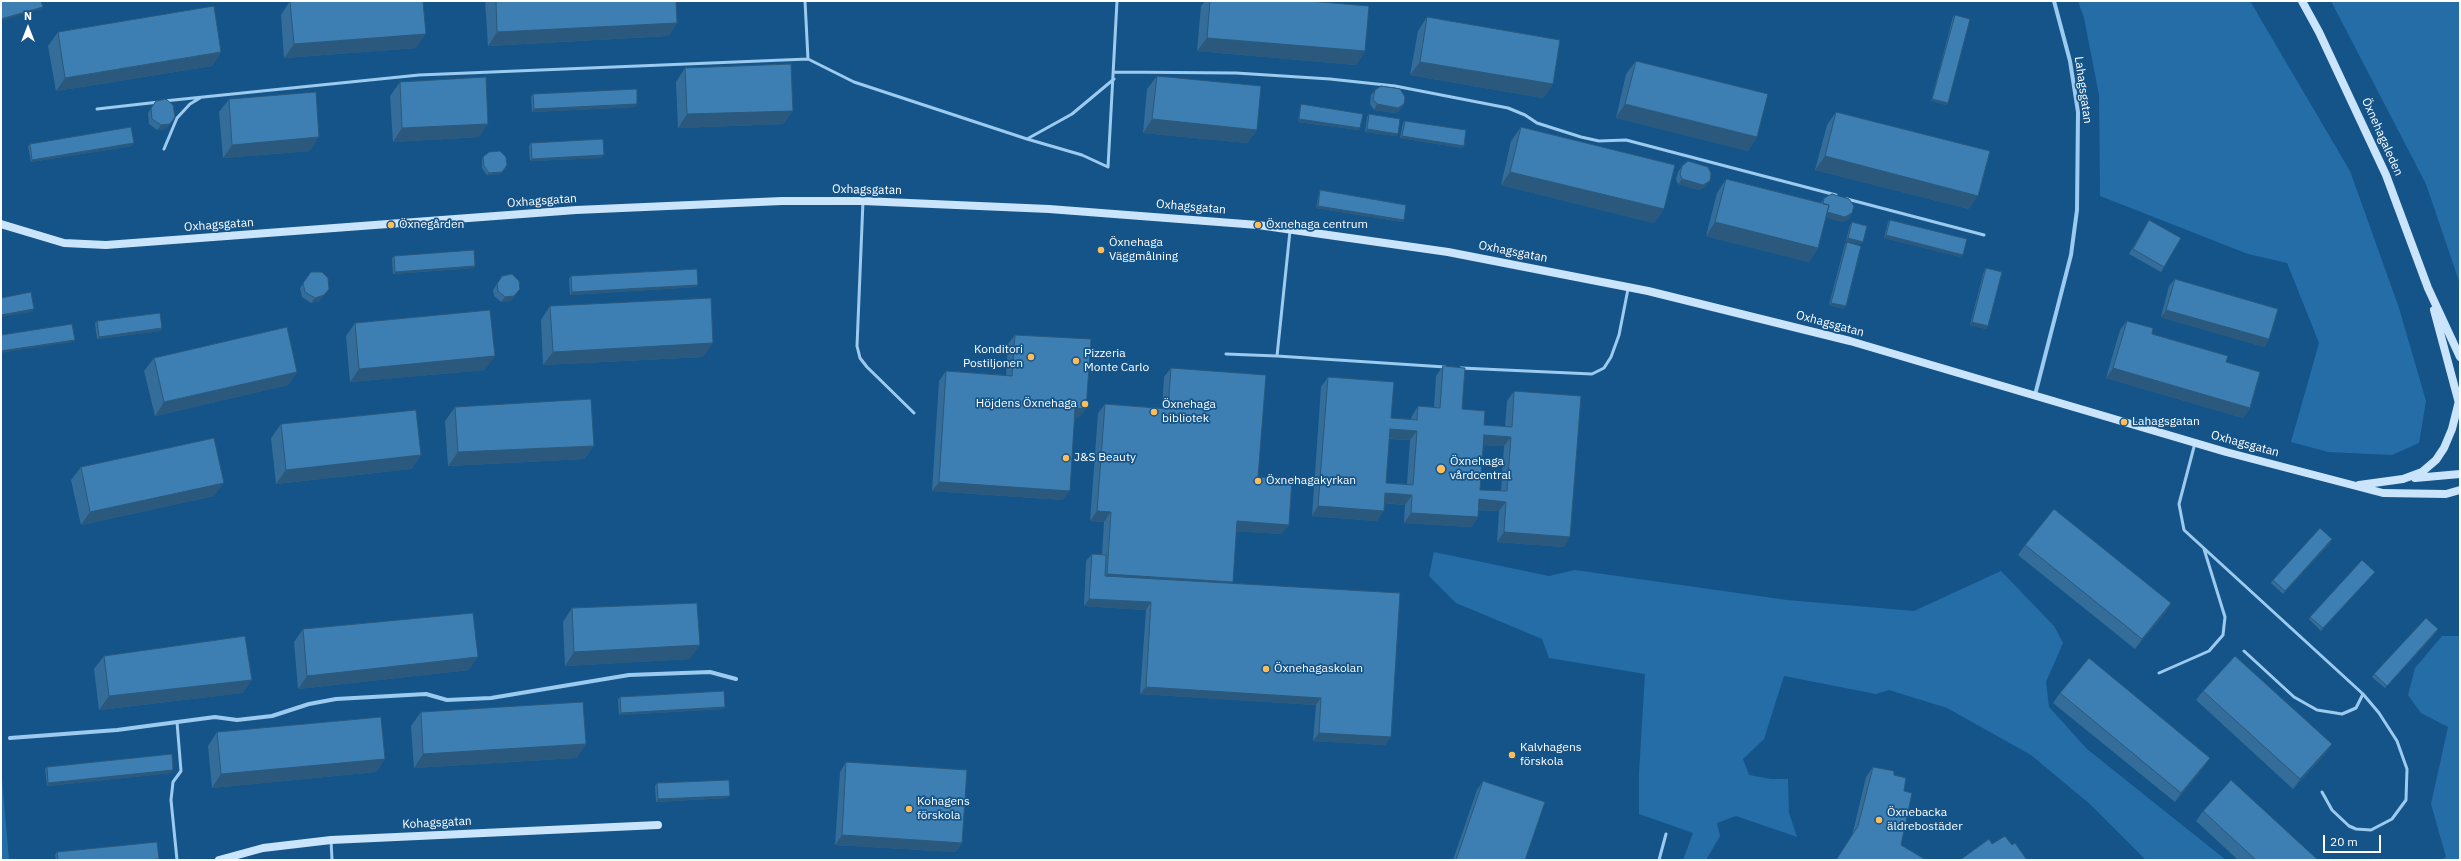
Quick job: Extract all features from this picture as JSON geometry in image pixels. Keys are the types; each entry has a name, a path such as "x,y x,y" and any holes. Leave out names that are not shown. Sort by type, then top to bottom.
{"street":[{"name":"Lahagsgatan","path":"2036,395 2071,255 2077,210 2078,112 2070,61 2054,1"},
{"name":"Öxnehagaleden","path":"2302,1 2326,46 2386,175 2428,288 2460,357"},
{"name":"Oxhagsgatan","path":"1,224 64,244 106,245 576,210 782,201 863,201 1057,210 1290,229 1448,252 1628,287 1850,341 2195,443 2383,493 2415,495 2446,494 2460,490"},
{"name":"Öxnehagaleden","path":"2428,288 2459,404"},
{"name":"Oxhagsgatan","path":"2352,485 2403,479 2422,472 2436,460 2444,448 2452,429 2459,404"},
{"path":"2403,479 2460,474"},
{"path":"10,738 117,730 215,717 238,720 272,716 308,704 336,699 426,694 447,700 491,698 629,675 710,672 736,679"},
{"name":"Kohagsgatan","path":"219,860 263,848 330,840 658,824"}],"lane":[{"path":"805,1 808,59"},
{"path":"97,109 419,75 808,59 854,82 1027,139 1082,155 1108,167 1114,79 1117,1"},
{"path":"1114,72 1236,73 1330,79 1395,86 1508,108 1525,115 1537,123 1581,137 1599,141 1626,140 1984,235"},
{"path":"1027,139 1072,114 1114,79"},
{"path":"164,149 176,118 190,104 202,97"},
{"path":"863,201 857,346 860,358 867,367 914,413"},
{"path":"1277,356 1290,229"},
{"path":"1226,354 1592,374 1604,368 1611,357 1618,335 1628,287"},
{"path":"2195,443 2179,504 2184,530 2363,694 2379,713 2397,741 2407,769 2406,800 2392,819 2371,830 2356,829 2332,810 2322,792"},
{"path":"2159,673 2209,651 2223,635 2225,617 2203,547"},
{"path":"2244,651 2294,697 2317,710 2342,714 2356,708 2363,694"},
{"path":"176,722 181,771 172,782 177,860"},
{"path":"1659,860 1666,834"},
{"path":"330,840 332,860"}],"shaded area":[{"path":"2078,1 2250,1 2350,171 2399,308 2426,401 2419,443 2392,455 2328,452 2291,442 2319,343 2287,263 2248,254 2100,196 2099,95 2084,18"},
{"path":"2331,1 2460,1 2460,284 2426,184"},
{"path":"1434,552 1549,576 1575,570 1787,600 1914,611 2001,571 2054,626 2063,643 2046,682 2049,707 2087,749 2226,860 2146,860 2091,805 2031,755 1947,708 1889,690 1876,694 1784,676 1764,739 1743,759 1749,775 1771,779 1788,779 1789,813 1797,837 1736,816 1717,823 1720,836 1706,860 1683,860 1693,833 1639,814 1639,773 1645,674 1549,658 1542,639 1456,603 1429,576"},
{"path":"2442,636 2460,636 2460,860 2440,860 2446,857 2431,804 2448,727 2421,713 2408,695 2415,668"},
{"path":"1,766 9,860 1,860"}],"building":[{"path":"1,1 41,1 43,7 1,19"},
{"path":"290,1 423,1 426,34 294,44"},
{"path":"496,1 676,1 677,23 497,32"},
{"path":"1210,1 1308,1 1369,6 1365,51 1207,38"},
{"path":"214,6 221,52 65,78 58,32"},
{"path":"1955,15 1970,19 1948,103 1932,99"},
{"path":"1427,17 1560,40 1553,84 1420,62"},
{"path":"1636,61 1768,94 1757,137 1625,104"},
{"path":"791,64 793,111 687,114 685,68"},
{"path":"1157,76 1261,86 1257,130 1152,119"},
{"path":"486,77 488,124 402,128 400,82"},
{"path":"1381,86 1400,89 1405,97 1404,104 1398,108 1377,104 1373,99 1375,90"},
{"path":"637,89 637,104 534,109 533,94"},
{"path":"316,92 319,137 232,145 229,99"},
{"path":"166,99 173,105 175,117 170,124 161,125 152,119 151,108 156,101"},
{"path":"1301,104 1363,114 1360,128 1299,119"},
{"path":"1836,112 1990,151 1978,196 1825,156"},
{"path":"1369,114 1400,119 1398,134 1367,129"},
{"path":"1405,121 1466,130 1464,146 1402,136"},
{"path":"131,127 134,143 32,160 30,144"},
{"path":"1521,127 1675,165 1664,209 1510,172"},
{"path":"603,139 604,155 532,159 531,143"},
{"path":"500,151 506,157 507,165 502,172 489,173 484,166 483,157 489,152"},
{"path":"1688,161 1708,167 1711,173 1710,181 1703,185 1682,179 1680,174 1682,166"},
{"path":"1726,179 1829,205 1818,248 1715,222"},
{"path":"1320,190 1406,205 1404,220 1318,206"},
{"path":"1832,194 1849,199 1854,206 1852,213 1845,217 1827,212 1829,205 1823,204 1824,198"},
{"path":"1890,220 1967,239 1963,255 1886,235"},
{"path":"2149,220 2181,238 2164,267 2133,249"},
{"path":"1852,222 1867,226 1863,242 1848,238"},
{"path":"1847,242 1861,246 1846,306 1831,303"},
{"path":"474,250 475,266 395,272 394,256"},
{"path":"1986,268 2002,272 1988,326 1972,322"},
{"path":"697,269 698,285 572,292 571,276"},
{"path":"311,272 322,272 328,278 329,289 324,295 315,298 305,292 303,283"},
{"path":"512,274 519,281 520,289 514,296 505,297 498,291 497,284 502,276"},
{"path":"2175,279 2278,309 2269,339 2166,310"},
{"path":"31,292 34,309 1,315 1,298"},
{"path":"711,298 713,343 553,352 550,306"},
{"path":"490,310 495,356 359,369 355,323"},
{"path":"160,313 162,328 99,337 97,321"},
{"path":"2127,321 2153,328 2152,334 2228,356 2226,362 2260,372 2250,408 2113,368"},
{"path":"72,324 75,340 1,351 1,335"},
{"path":"287,327 297,372 164,402 154,358"},
{"path":"1015,335 1091,339 1086,409 1075,408 1070,491 939,482 946,371 1012,376"},
{"name":"Öxnehaga vårdcentral","path":"1443,366 1465,368 1462,409 1485,411 1484,425 1512,427 1514,391 1581,396 1570,537 1504,532 1506,502 1479,499 1478,517 1411,513 1412,495 1385,493 1384,511 1318,506 1328,377 1394,382 1391,418 1417,420 1418,406 1440,408","holes":["1390,429 1417,431 1413,485 1386,483","1484,435 1511,437 1507,491 1480,490"]},
{"path":"1171,368 1266,375 1258,477 1292,479 1289,525 1237,521 1233,582 1107,574 1111,512 1097,511 1105,404 1168,409"},
{"path":"591,399 594,446 458,452 455,407"},
{"path":"416,410 421,455 286,470 281,424"},
{"path":"214,438 224,483 90,512 81,467"},
{"path":"2054,509 2171,603 2142,639 2025,545"},
{"path":"2320,528 2332,539 2285,591 2273,580"},
{"name":"Öxnehagaskolan","path":"1092,554 1106,555 1105,576 1400,593 1391,737 1319,733 1321,698 1146,687 1151,602 1089,599"},
{"path":"2362,560 2375,572 2323,628 2310,617"},
{"path":"697,603 700,645 574,652 572,608"},
{"path":"473,613 478,657 307,676 303,629"},
{"path":"2426,618 2438,629 2387,686 2374,674"},
{"path":"245,636 252,680 109,696 104,656"},
{"path":"2235,656 2332,744 2300,779 2203,691"},
{"path":"2089,658 2210,758 2181,793 2060,693"},
{"path":"724,691 725,707 621,713 620,697"},
{"path":"583,702 586,744 423,754 421,712"},
{"path":"381,717 385,759 221,774 217,732"},
{"path":"172,754 173,770 48,783 47,767"},
{"path":"846,762 967,770 962,843 842,835"},
{"name":"Öxnebacka äldrebostäder","path":"1873,767 1894,771 1894,775 1906,778 1904,791 1912,793 1901,845 1926,860 1836,860 1858,826"},
{"path":"729,780 730,796 658,799 657,783"},
{"path":"2231,780 2318,860 2256,860 2203,811"},
{"path":"1483,781 1545,802 1525,860 1456,860"},
{"path":"2005,836 2012,845 2015,843 2027,860 1960,860 1989,839 1992,844"},
{"path":"157,842 159,859 58,860 57,852"}],"place":[{"name":"Öxnegården","path":"391,225"},
{"name":"Öxnehaga centrum","path":"1258,225"},
{"name":"Öxnehaga Väggmålning","path":"1101,250"},
{"name":"Konditori Postiljonen","path":"1031,357"},
{"name":"Pizzeria Monte Carlo","path":"1076,361"},
{"name":"Höjdens Öxnehaga","path":"1085,404"},
{"name":"Öxnehaga bibliotek","path":"1154,412"},
{"name":"Lahagsgatan","path":"2124,422"},
{"name":"J&S Beauty","path":"1066,458"},
{"name":"Öxnehaga vårdcentral","path":"1441,469"},
{"name":"Öxnehagakyrkan","path":"1258,481"},
{"name":"Öxnehagaskolan","path":"1266,669"},
{"name":"Kalvhagens förskola","path":"1512,755"},
{"name":"Kohagens förskola","path":"909,809"},
{"name":"Öxnebacka äldrebostäder","path":"1879,820"}]}
